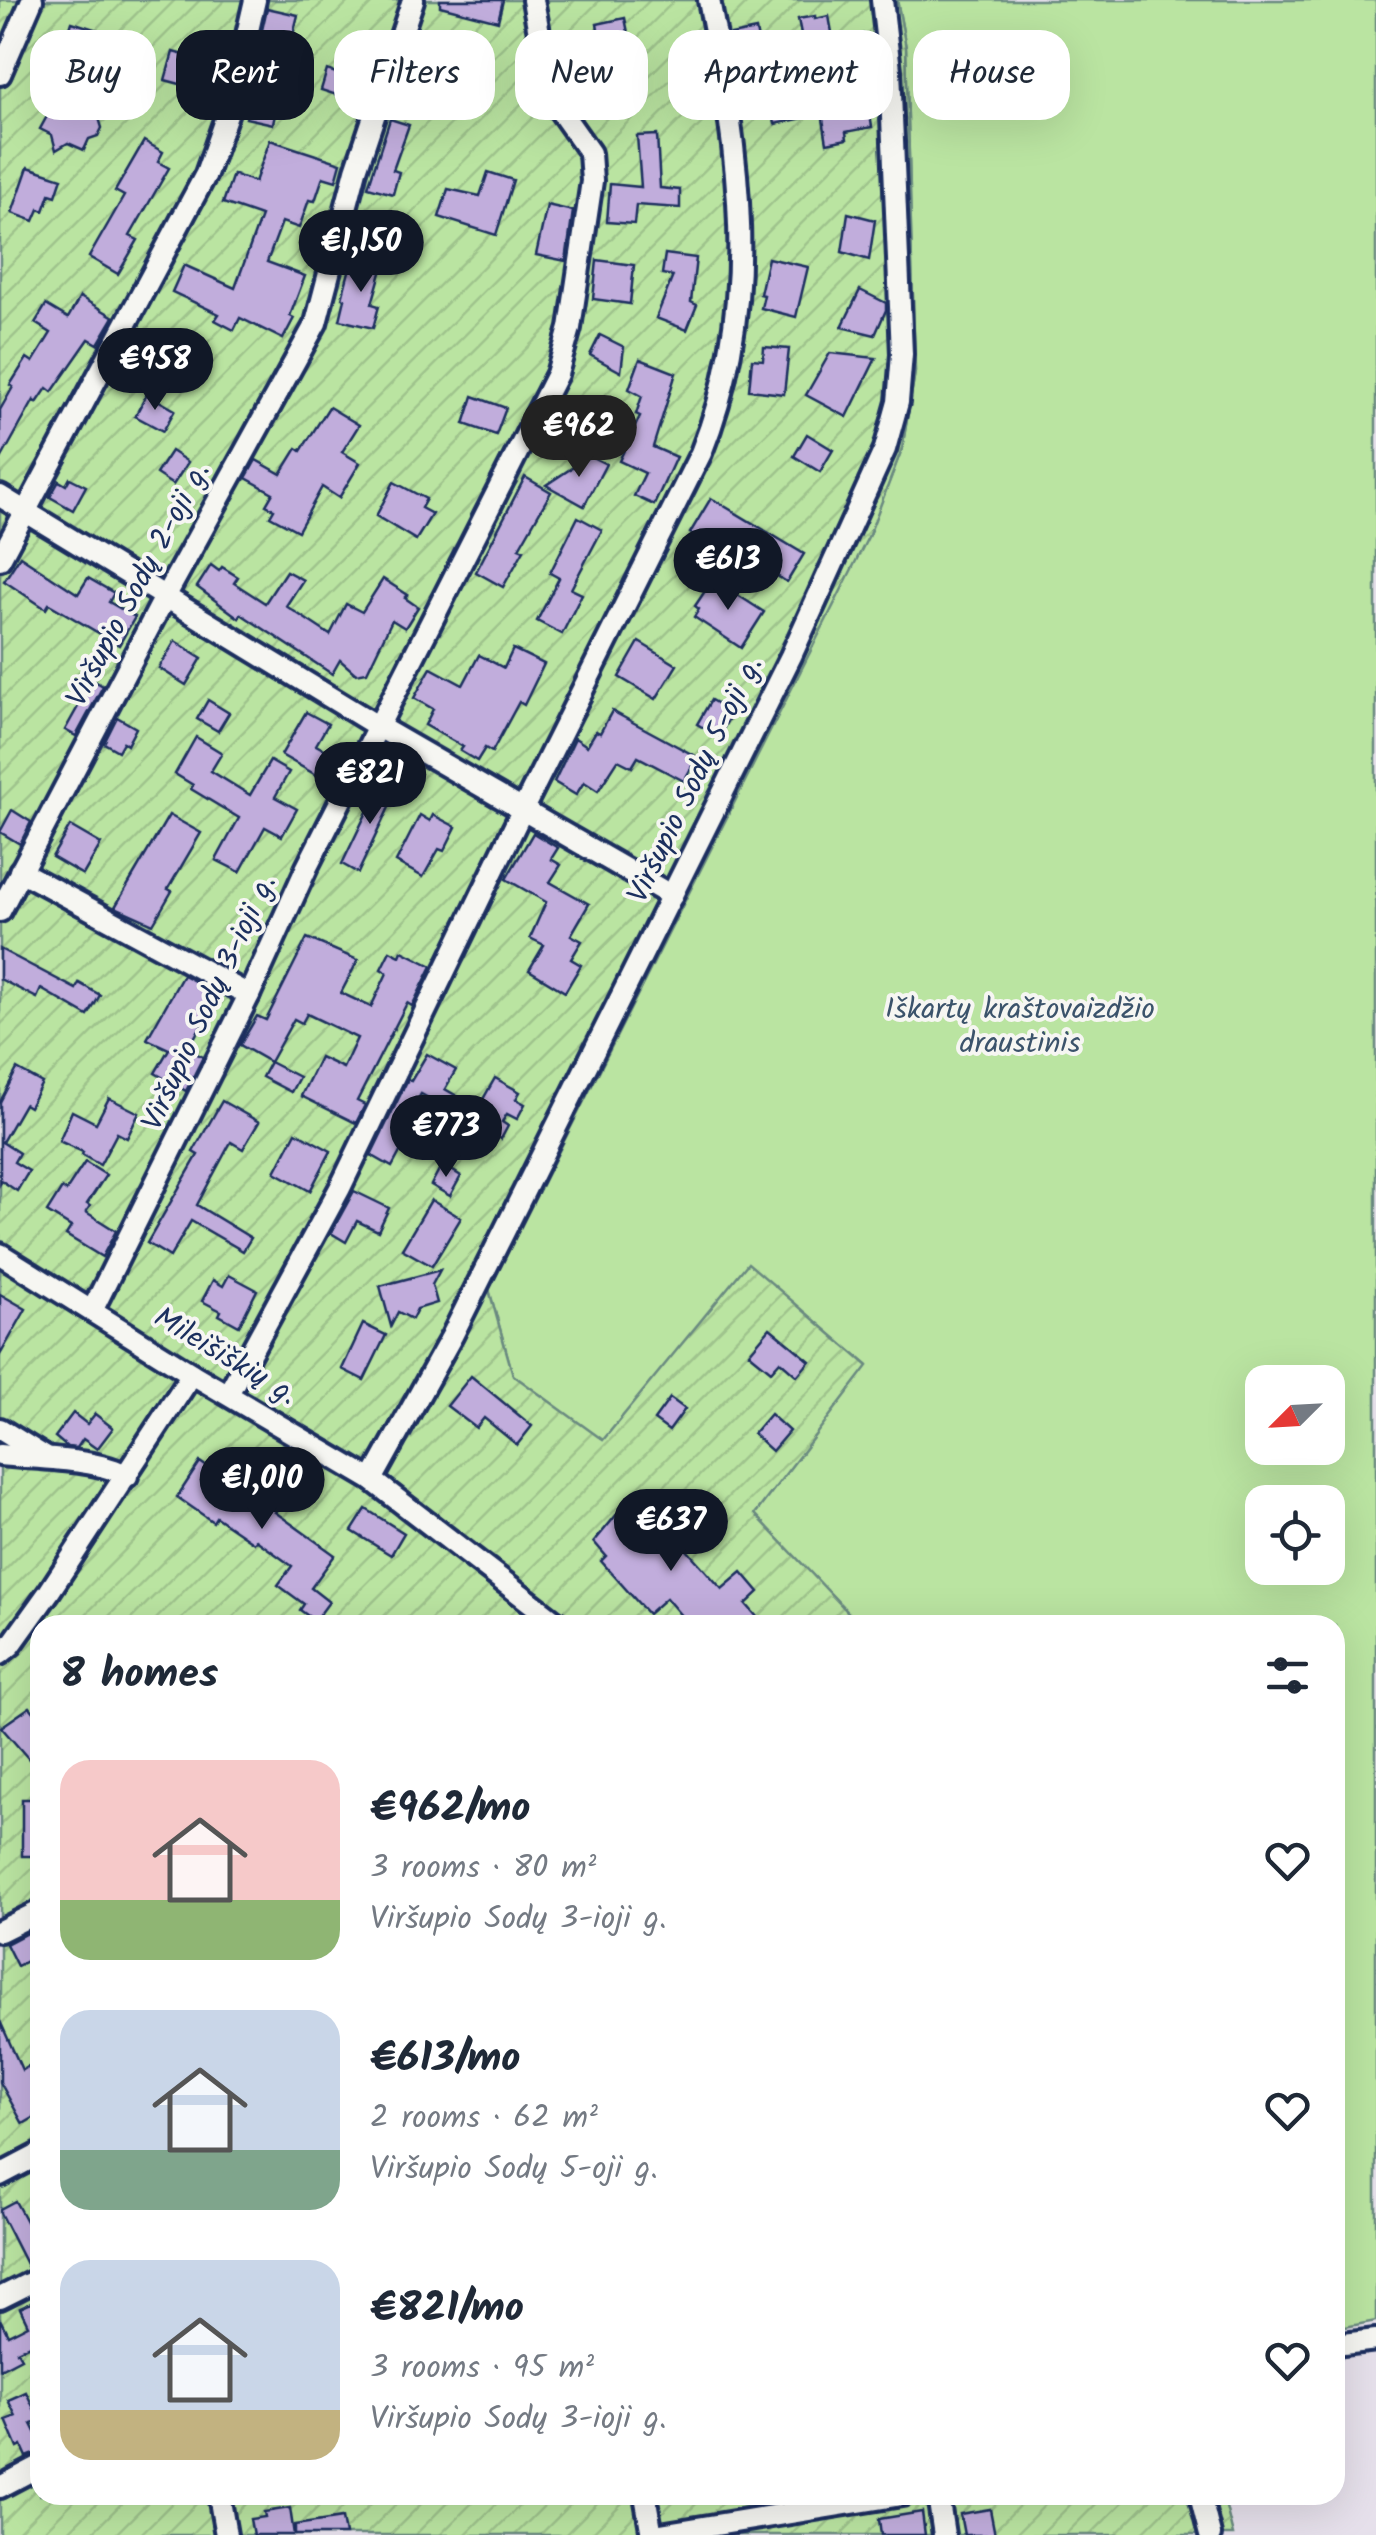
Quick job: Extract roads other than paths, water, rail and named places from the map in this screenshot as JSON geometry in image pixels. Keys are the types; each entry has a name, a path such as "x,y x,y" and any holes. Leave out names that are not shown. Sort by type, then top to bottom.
{"street":[{"path":"0,74 32,0"},
{"path":"0,559 206,174 232,100 255,0"},
{"name":"Viršupio Sodų 2-oji g.","path":"0,911 166,595 316,323 356,170 412,0"},
{"name":"Viršupio Sodų 3-ioji g.","path":"92,1312 250,994 306,867 557,374 570,328 592,162 590,153 556,105 533,0"},
{"path":"228,1394 340,1188 702,452 727,380 741,257 741,215 731,125 708,0"},
{"name":"Viršupio Sodų 5-oji g.","path":"372,1480 452,1336 792,656 871,485 898,402 902,335 890,70 882,0"},
{"path":"0,496 379,727 672,896"},
{"path":"20,871 250,994"},
{"name":"Mileišiškių g.","path":"0,1254 372,1480 547,1615"},
{"path":"32,1615 192,1374"},
{"path":"0,1429 50,1460"},
{"path":"0,1455 117,1470 127,1476"},
{"path":"0,1654 12,1645 30,1619"},
{"path":"0,1931 30,1915"},
{"path":"0,2175 30,2159"},
{"path":"0,2298 30,2283"},
{"path":"1345,2344 1376,2340"},
{"path":"0,2487 30,2471"},
{"path":"221,2505 226,2535"},
{"path":"648,2505 653,2535 840,2505"},
{"path":"940,2505 944,2535"},
{"path":"1202,2505 1210,2535"}],"park label":[{"name":"Iškartų kraštovaizdžio draustinis","path":"1020,1027"}]}
